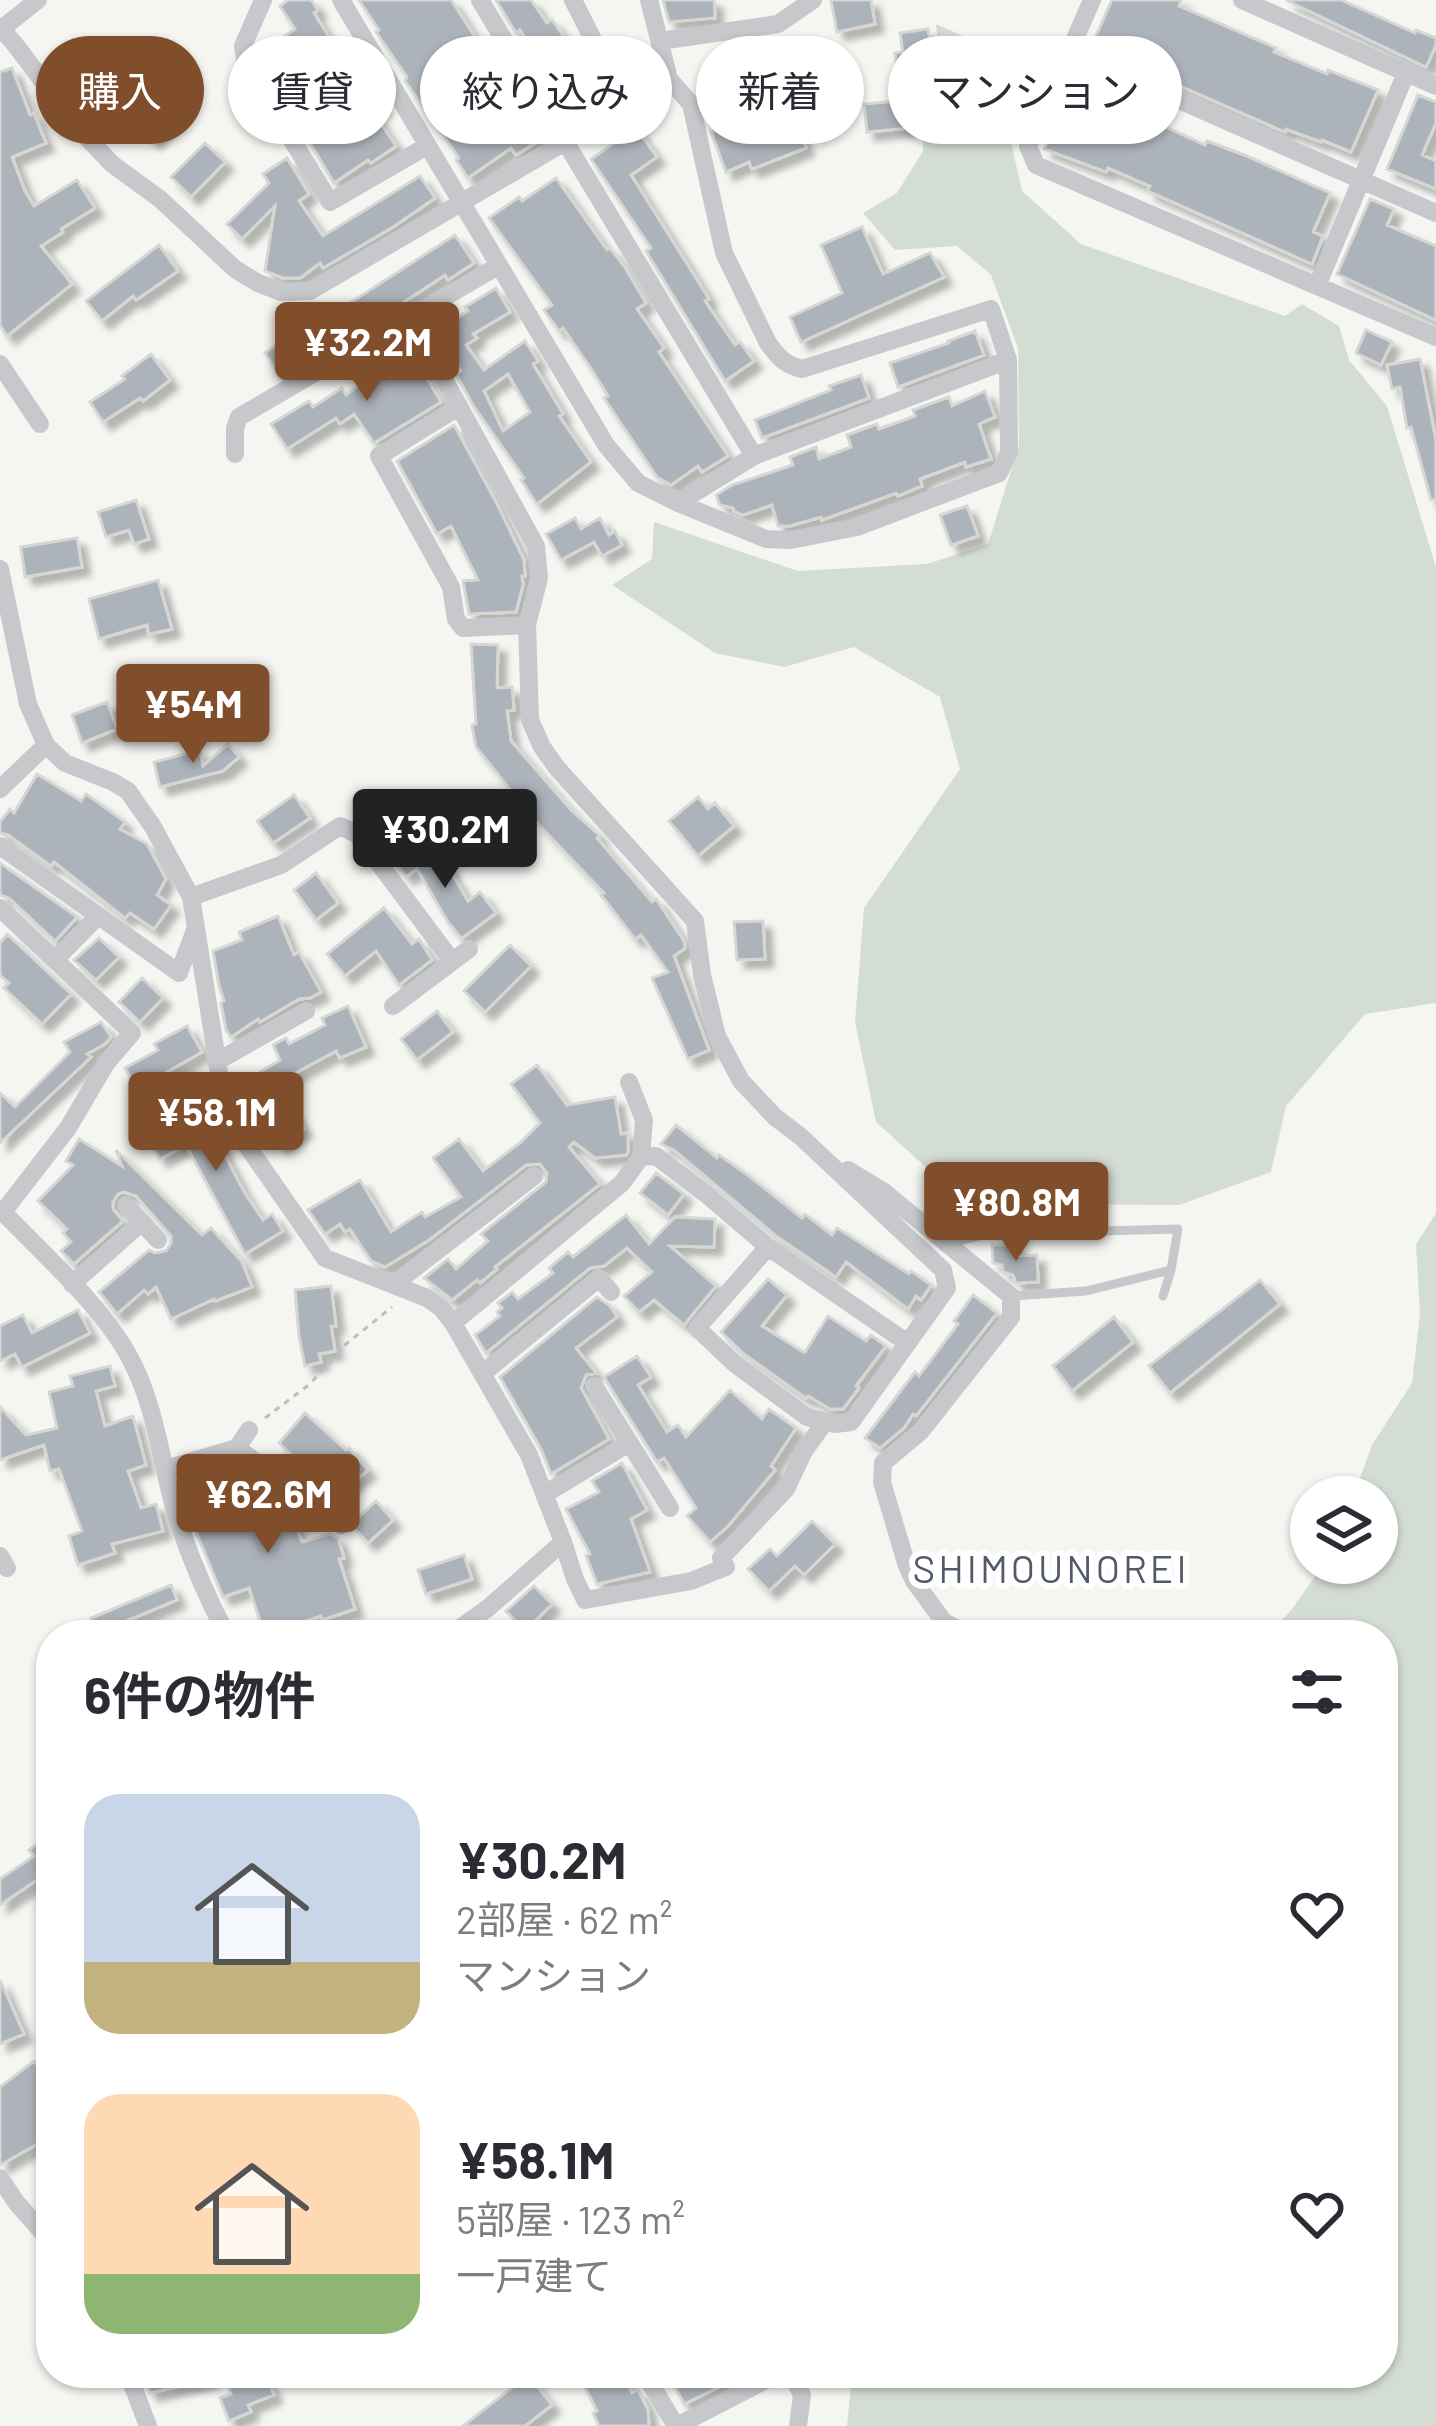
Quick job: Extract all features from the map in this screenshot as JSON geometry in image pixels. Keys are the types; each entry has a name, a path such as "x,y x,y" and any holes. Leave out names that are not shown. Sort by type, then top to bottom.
{"street":[{"path":"263,0 243,46 246,65 330,202 427,146"},
{"path":"341,0 606,445 638,483 766,539 791,540 857,527 999,473 1009,452 1008,360 991,309 802,368 788,365 776,355 724,253 691,104 672,82"},
{"path":"480,0 502,36"},
{"path":"573,0 591,36"},
{"path":"649,0 659,36"},
{"path":"672,39 778,24 813,0"},
{"path":"1077,36 1092,0"},
{"path":"1242,0 1436,86"},
{"path":"30,3 0,31 78,128 112,164 160,199 235,269 281,292 310,291 562,144"},
{"path":"1317,286 1406,73"},
{"path":"1182,102 1436,213"},
{"path":"566,144 754,456"},
{"path":"1029,144 1036,165 1436,337"},
{"path":"235,454 239,417 498,266"},
{"path":"409,316 536,546 539,578 527,625 530,720 556,768 695,921 717,1036 741,1081 775,1117 884,1192 1011,1296 1011,1317 921,1431 888,1457 882,1471 907,1566 943,1620"},
{"path":"678,503 754,456 1008,360"},
{"path":"0,364 40,424"},
{"path":"458,407 379,456 451,587 456,619 463,628 527,625"},
{"path":"0,568 28,704 46,745 65,764 128,791 153,826 191,897 223,1097 242,1137 325,1258 403,1287 441,1308 453,1323 529,1455 585,1600 691,1581 726,1567 721,1558 786,1490 824,1423"},
{"path":"0,789 46,745"},
{"path":"191,897 281,865 340,826 357,834 452,962"},
{"path":"0,846 179,973 195,929"},
{"path":"0,908 132,1033 107,1062 68,1128 2,1210 72,1284 132,1360 178,1522 219,1620"},
{"path":"55,960 98,916"},
{"path":"393,1006 469,949"},
{"path":"216,1062 306,1011"},
{"path":"453,1323 622,1183 641,1157 644,1120 629,1082"},
{"path":"767,1247 698,1328 735,1364 807,1417 824,1423 851,1422 947,1288 943,1270 800,1136"},
{"path":"641,1157 656,1156 767,1247 906,1342"},
{"path":"403,1287 535,1176"},
{"path":"126,1204 158,1240"},
{"path":"72,1284 142,1222"},
{"path":"482,1373 598,1278 611,1292"},
{"path":"593,1386 670,1508"},
{"path":"166,1469 237,1448 249,1430"},
{"path":"545,1494 629,1443"},
{"path":"237,1448 340,1525"},
{"path":"471,1620 563,1543"},
{"path":"0,2178 36,2225"},
{"path":"134,2388 148,2426"},
{"path":"653,2388 676,2426 750,2388"},
{"path":"798,2388 798,2426"}],"lane":[{"path":"952,1249 961,1241 986,1234 1178,1229 1163,1297"},
{"path":"1011,1296 1086,1291 1172,1270"}],"path":[{"path":"249,1430 310,1384 403,1287"}],"shaded area":[{"path":"936,24 963,36 937,36"},
{"path":"923,144 1011,144 1022,191 1081,244 1285,316 1302,304 1339,326 1349,360 1387,406 1436,567 1436,1003 1365,1014 1286,1106 1271,1172 1179,1205 1031,1204 941,1181 876,1122 855,1022 864,908 960,769 940,697 854,647 784,667 715,653 612,585 652,559 654,522 798,571 927,564 988,544 1019,445 1018,348 991,275 957,246 895,250 863,213 897,193"},
{"path":"1436,1213 1436,2426 847,2426 851,2388 1398,2388 1398,1620 1282,1620 1310,1584 1398,1584 1398,1476 1361,1476 1372,1445 1412,1383 1420,1314 1416,1244"}],"building":[{"path":"288,0 311,0 328,36 285,36 295,29 280,6"},
{"path":"359,0 451,0 474,36 420,36 420,102 396,61 396,36 379,36"},
{"path":"496,0 531,0 564,36 524,36 520,30 516,33"},
{"path":"663,0 714,0 715,18 669,22"},
{"path":"831,0 871,0 875,24 837,32"},
{"path":"1112,0 1181,0 1179,6 1276,48 1274,52 1378,90 1351,152 1285,132 1182,87 1182,36 1096,36"},
{"path":"1286,0 1341,0 1436,38 1436,45 1426,67"},
{"path":"928,29 929,36 900,36"},
{"path":"12,68 30,115 36,119 36,144 44,144 12,157 34,206 77,180 95,208 41,246 72,284 7,336 0,325 0,72"},
{"path":"1418,95 1436,102 1436,123 1422,155 1436,161 1436,189 1387,169"},
{"path":"888,102 888,130 867,132 864,104"},
{"path":"1182,134 1205,145 1207,141 1330,193 1313,232 1323,236 1312,264 1148,191 1150,186 1044,149 1046,144 1182,144"},
{"path":"204,144 225,162 191,197 171,177"},
{"path":"311,144 396,146 371,163 368,160 334,183"},
{"path":"449,144 533,144 516,155 511,148 468,178"},
{"path":"613,144 648,144 657,157 631,175 709,299 705,301 735,345 740,342 754,361 725,381 646,251 651,248 591,159"},
{"path":"716,144 804,144 806,148 752,169 749,162 726,172"},
{"path":"287,158 309,194 299,201 323,236 420,176 435,198 323,268 320,263 300,278 283,278 265,271 275,206 242,239 227,224 269,183 263,174"},
{"path":"556,178 607,250 624,266 646,303 637,309 664,348 659,352 728,456 702,472 698,466 671,485 657,477 604,398 608,396 592,370 544,310 552,305 489,218"},
{"path":"1370,199 1394,209 1387,225 1436,246 1436,320 1337,274"},
{"path":"862,227 883,274 930,253 944,277 801,342 790,317 842,293 821,245"},
{"path":"455,235 474,263 448,280 445,275 361,330 359,326 330,346 326,340 278,373 265,353"},
{"path":"159,245 178,271 136,300 133,296 102,321 86,301"},
{"path":"496,288 510,312 473,334 477,338 466,345 484,370 525,341 563,414 559,416 591,462 537,504 473,405 456,374 461,371 435,333 468,311 465,307","holes":["508,374 530,412 503,431 484,391"]},
{"path":"1366,330 1392,342 1381,365 1356,353"},
{"path":"975,331 984,355 898,387 890,363"},
{"path":"409,349 441,402 374,443 354,414 340,424 336,418 287,449 271,424 309,401 313,407 342,388 346,395"},
{"path":"151,354 170,380 103,422 90,402"},
{"path":"1420,359 1436,441 1436,499 1431,500 1411,427 1407,428 1400,387 1392,389 1387,365"},
{"path":"861,375 869,398 762,438 755,420"},
{"path":"985,391 995,417 979,424 991,459 966,467 965,462 920,479 922,486 898,496 790,526 778,526 772,505 743,515 720,505 716,495 793,465 790,457 816,447 819,459 851,447 847,435 915,416 913,410 949,397 952,406"},
{"path":"454,425 524,560 516,612 469,614 463,581 478,580 451,526 437,534 397,461"},
{"path":"136,500 149,539 134,544 129,530 106,537 98,512"},
{"path":"967,506 978,536 951,545 940,515"},
{"path":"575,518 581,529 600,518 609,535 615,531 622,545 602,556 594,542 561,560 546,534"},
{"path":"77,538 82,567 25,577 21,547"},
{"path":"158,580 172,629 149,634 147,625 99,639 89,599"},
{"path":"471,644 498,645 497,688 512,687 514,710 507,711 511,741 600,836 597,838 652,902 656,899 684,941 685,948 674,956 709,1050 688,1059 652,978 668,972 641,935 635,939 601,895 604,893 537,823 476,747"},
{"path":"107,702 117,729 82,743 72,715"},
{"path":"228,744 239,757 223,771 160,787 154,762 200,750 203,766"},
{"path":"37,774 81,801 86,794 125,822 120,829 147,844 166,879 157,895 171,905 154,929 130,913 125,918 54,862 51,866 0,833 0,822 10,809 14,813"},
{"path":"294,795 310,818 273,843 257,821"},
{"path":"698,797 708,809 715,803 734,826 698,856 669,821"},
{"path":"416,840 436,869 446,864 468,901 480,892 496,913 461,938 417,869 406,877 391,857"},
{"path":"0,863 77,917 55,941 0,895"},
{"path":"316,873 338,903 316,920 294,890"},
{"path":"384,908 412,944 419,939 432,960 399,985 376,951 345,976 327,954"},
{"path":"278,916 294,955 299,952 321,992 258,1019 231,1037 213,951 242,940 239,932"},
{"path":"763,921 765,959 737,960 734,922"},
{"path":"7,934 71,994 42,1024 4,988 9,983 0,975 0,943"},
{"path":"99,938 119,957 96,980 74,960"},
{"path":"510,945 531,966 485,1012 464,991"},
{"path":"142,978 163,998 140,1022 119,1002"},
{"path":"348,1006 366,1047 340,1058 336,1051 286,1078 290,1085 279,1091 304,1129 279,1145 239,1085 280,1060 273,1045 286,1038 289,1044 325,1025 322,1018"},
{"path":"437,1011 453,1032 417,1060 401,1039"},
{"path":"101,1022 111,1037 87,1054 91,1057 0,1143 0,1093 15,1107 70,1052 64,1042"},
{"path":"187,1026 202,1052 140,1094 125,1068 158,1050 154,1044"},
{"path":"537,1065 567,1105 615,1097 621,1134 628,1133 628,1152 595,1158 574,1142 569,1147 600,1184 480,1283 477,1280 452,1300 424,1278 448,1259 456,1269 488,1241 481,1234 546,1182 547,1173 540,1164 526,1165 429,1240 385,1267 371,1261 350,1229 345,1232 340,1224 325,1234 308,1210 360,1180 391,1232 422,1212 425,1217 461,1197 433,1158 459,1139 483,1171 521,1142 540,1123 511,1084"},
{"path":"208,1101 219,1121 210,1126 244,1192 263,1220 272,1214 283,1231 245,1254 186,1145 160,1159 147,1136"},
{"path":"676,1125 802,1218 805,1214 832,1235 837,1228 931,1285 921,1300 916,1296 908,1309 846,1262 836,1277 776,1236 661,1144"},
{"path":"79,1139 122,1166 116,1150 202,1235 211,1228 242,1262 252,1287 171,1319 156,1287 148,1294 144,1290 117,1314 99,1292 149,1250 166,1251 171,1236 136,1196 124,1192 113,1202 123,1221 74,1264 61,1251 71,1242 63,1233 67,1229 38,1201 73,1165 66,1161"},
{"path":"656,1173 684,1194 668,1215 640,1193"},
{"path":"626,1215 649,1244 675,1217 715,1219 714,1247 670,1246 716,1286 684,1325 654,1300 639,1312 624,1296 652,1272 627,1248 604,1266 590,1268 486,1353 475,1335 500,1316 498,1303 512,1292 518,1299 553,1273 549,1268 568,1252 573,1257"},
{"path":"992,1245 1015,1245 1015,1256 1037,1255 1038,1282 1016,1283 1002,1265 993,1263"},
{"path":"768,1279 787,1295 762,1326 803,1352 828,1316 866,1341 871,1335 886,1346 843,1409 830,1409 806,1398 721,1332"},
{"path":"1260,1280 1280,1304 1170,1393 1149,1366"},
{"path":"331,1286 335,1351 319,1354 321,1362 305,1366 295,1290"},
{"path":"973,1295 997,1313 904,1428 880,1448 865,1438 915,1372 919,1376 958,1324 954,1321"},
{"path":"597,1297 617,1317 576,1348 596,1373 586,1375 581,1388 609,1439 551,1474 500,1377"},
{"path":"78,1310 90,1333 22,1367 15,1354 0,1361 0,1326 23,1315 32,1333"},
{"path":"1114,1317 1133,1342 1072,1391 1053,1366"},
{"path":"637,1356 651,1377 638,1385 667,1432 678,1425 686,1437 730,1390 762,1419 769,1409 796,1428 771,1466 775,1470 710,1542 687,1516 696,1508 664,1458 657,1462 604,1377"},
{"path":"110,1366 115,1386 96,1391 105,1426 133,1416 146,1465 128,1471 141,1508 156,1504 163,1531 112,1544 115,1553 78,1565 69,1536 82,1531 59,1469 50,1471 44,1445 0,1460 0,1407 26,1435 57,1428 49,1392 73,1386 70,1376"},
{"path":"305,1413 368,1470 338,1495 304,1456 299,1462 279,1443"},
{"path":"622,1463 647,1510 631,1519 650,1572 597,1584 586,1555 590,1554 566,1509 599,1492 592,1481"},
{"path":"240,1471 252,1502 238,1518 286,1501 302,1542 330,1534 338,1538 344,1558 339,1559 355,1609 322,1620 321,1616 260,1620 249,1588 223,1597 183,1489 207,1480 208,1484"},
{"path":"376,1501 393,1520 368,1543 354,1522"},
{"path":"812,1521 835,1544 804,1575 795,1566 769,1591 748,1569 770,1549 777,1556"},
{"path":"464,1555 472,1579 426,1594 418,1570"},
{"path":"171,1585 177,1600 129,1620 91,1618"},
{"path":"534,1586 552,1604 536,1620 515,1620 506,1611"},
{"path":"36,1845 36,1880 0,1905 0,1879 34,1856 29,1850"},
{"path":"0,1980 24,2034 0,2044"},
{"path":"34,2061 36,2145 0,2165 0,2087"},
{"path":"229,2388 271,2388 274,2395 248,2405 251,2412 229,2421 220,2398 231,2394"},
{"path":"511,2388 538,2388 552,2405 525,2426 463,2426"},
{"path":"586,2388 638,2390 648,2410 649,2426 599,2426 593,2413 597,2411"},
{"path":"676,2388 717,2388 684,2404"}],"district":[{"name":"SHIMOUNOREI","path":"1051,1569"}]}
